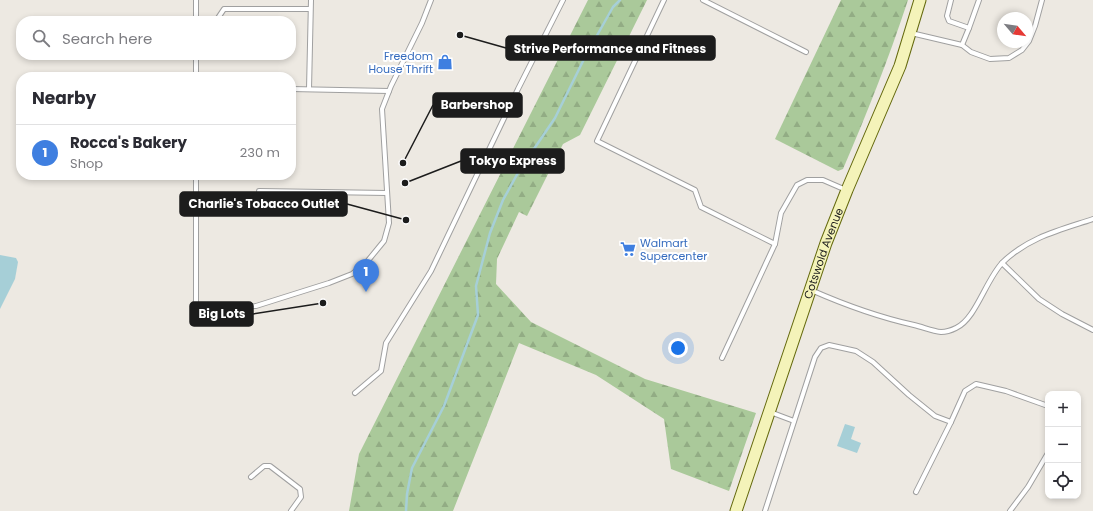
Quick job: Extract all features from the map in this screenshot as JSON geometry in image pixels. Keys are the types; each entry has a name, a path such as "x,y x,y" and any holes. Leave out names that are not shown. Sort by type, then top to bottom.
{"street":[{"name":"Cotswold Avenue","path":"736,511 826,243 847,190 891,90 911,33 920,0"}],"lane":[{"path":"196,0 196,16"},
{"path":"309,89 311,0"},
{"path":"196,180 196,308 256,306 329,283 352,274 366,263 384,241 389,223 382,109 389,91 422,23 431,0"},
{"path":"355,393 381,372 386,343 431,271 563,0"},
{"path":"664,0 597,140 695,190 701,207 775,244"},
{"path":"703,0 806,52"},
{"path":"712,5 714,0"},
{"path":"951,0 947,16 948,21 969,28"},
{"path":"962,46 979,0"},
{"path":"911,33 962,46 970,52 990,59 1009,58 1022,50 1030,41 1042,0"},
{"path":"219,16 224,9 310,9"},
{"path":"196,60 196,72"},
{"path":"296,89 389,91"},
{"path":"722,358 775,244 781,213 796,185 807,180 823,180 847,190"},
{"path":"259,191 387,193"},
{"path":"810,290 845,305 891,320 943,332 957,328 968,320 986,286 1002,263 1018,249 1038,237 1093,219"},
{"path":"1002,263 1039,299 1062,314 1093,330"},
{"path":"765,511 815,357 821,348 829,345 856,351 873,362 909,395 935,416 951,422"},
{"path":"916,492 965,391 976,384 1006,390 1045,405"},
{"path":"769,412 794,421"},
{"path":"1010,511 1028,487 1045,458"},
{"path":"251,477 264,466 270,466 300,489 301,497 291,511"}],"green space":[{"path":"588,0 647,0 580,135 563,144 527,216 519,212 497,259 496,284 531,322 645,379 756,413 729,491 671,469 664,419 596,375 519,343 453,511 349,511 359,454"},
{"path":"841,0 908,0 861,127 843,169 838,171 775,139"}],"water":[{"path":"0,255 16,258 18,262 15,279 0,309"},
{"path":"845,424 855,427 851,439 861,443 857,453 837,446"}],"waterway":[{"path":"406,511 407,494 412,468 444,406 478,315 476,286 490,233 503,200 519,171 555,118 586,55 613,7 620,0"}],"place":[{"name":"Strive Performance and Fitness","path":"460,35"},
{"name":"Freedom House Thrift","path":"445,62"},
{"name":"Barbershop","path":"403,163"},
{"name":"Tokyo Express","path":"405,183"},
{"name":"Charlie's Tobacco Outlet","path":"406,220"},
{"name":"Walmart Supercenter","path":"628,249"},
{"name":"Rocca's Bakery","path":"366,292"},
{"name":"Big Lots","path":"323,303"}]}
